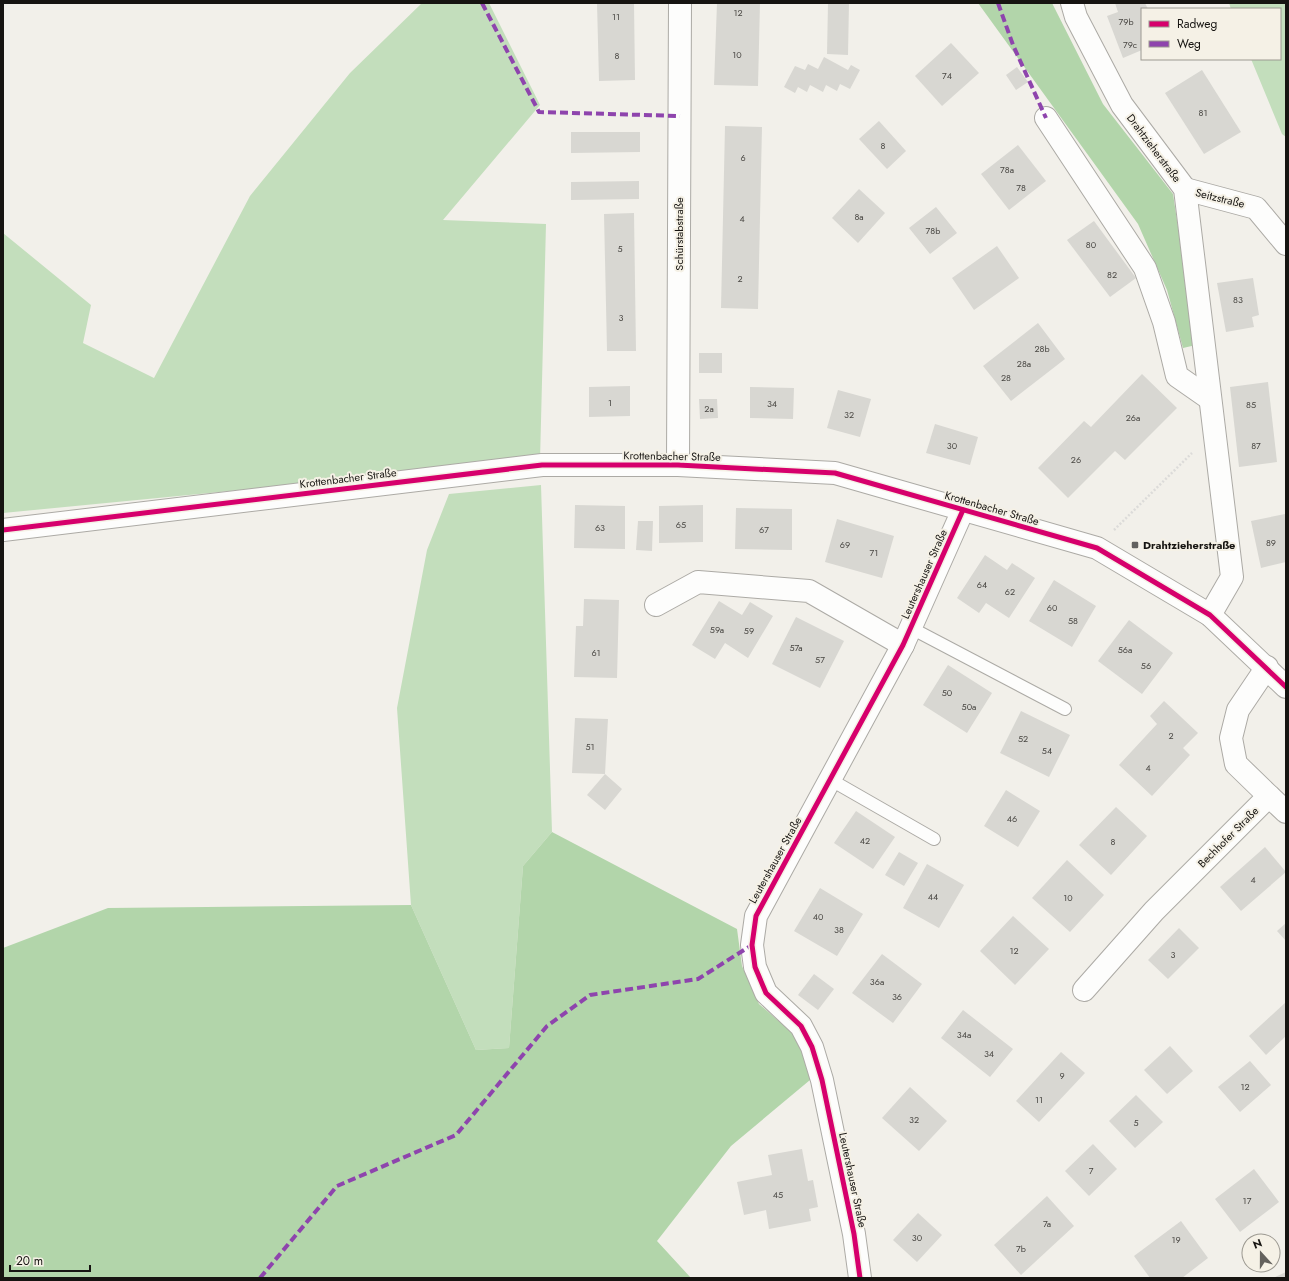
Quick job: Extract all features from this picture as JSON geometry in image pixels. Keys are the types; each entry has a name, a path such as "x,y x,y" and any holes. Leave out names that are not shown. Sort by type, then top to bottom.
{"street":[{"name":"Schürstabstraße","path":"678,465 680,3"},
{"name":"Drahtzieherstraße","path":"1072,3 1076,17 1122,105 1185,189 1232,577 1210,615"},
{"path":"1046,118 1145,268 1164,322 1177,376 1210,399"},
{"name":"Seitzstraße","path":"1185,189 1256,208 1286,244"},
{"name":"Krottenbacher Straße","path":"3,530 542,465 678,465 835,473 1097,548 1210,615 1267,667 1286,687"},
{"name":"Leutershauser Straße","path":"860,1278 854,1234 822,1080 812,1047 801,1026 766,993 755,967 752,945 756,916 831,780 907,637 962,510"},
{"name":"Leutershauser Straße","path":"656,605 698,582 809,591 907,637"},
{"path":"1267,667 1238,710 1231,738 1236,764 1286,812"},
{"name":"Bechhofer Straße","path":"1084,990 1154,911 1269,796"}],"lane":[{"name":"Leutershauser Straße","path":"907,637 1065,709"},
{"path":"831,780 934,839"}],"path":[{"path":"1097,548 1214,432"}],"green space":[{"path":"422,3 489,3 540,105 443,220 546,224 540,461 3,513 3,233 91,305 83,343 154,378 250,196 350,73"},
{"path":"978,3 1052,3 1103,104 1173,194 1196,345 1183,348 1167,290 1138,224"},
{"path":"1229,3 1286,3 1286,137 1282,134 1251,60 1281,60 1281,8 1231,8"},
{"path":"541,485 552,832 523,866 509,1048 476,1050 411,905 397,708 427,550 449,494"},
{"path":"552,832 737,929 742,966 759,1004 803,1042 810,1080 731,1146 657,1241 691,1278 3,1278 3,948 108,908 411,905 476,1050 509,1048 523,866"}],"building":[{"path":"597,3 634,3 635,80 599,81"},
{"path":"717,3 760,3 758,86 714,85"},
{"path":"828,3 849,3 848,55 827,54"},
{"path":"1115,3 1145,3 1148,8 1141,8 1141,50 1123,58 1107,16 1118,12"},
{"path":"951,43 979,73 942,106 915,76"},
{"path":"824,57 848,70 851,65 860,70 850,89 840,84 837,91 826,85 823,92 810,85 807,92 798,87 795,93 784,87 795,66 805,70 808,64 818,69"},
{"path":"1017,67 1028,82 1016,90 1006,75"},
{"path":"1202,70 1241,132 1204,154 1165,93"},
{"path":"879,121 906,151 887,169 859,139"},
{"path":"725,126 762,127 758,309 721,308"},
{"path":"571,132 640,132 640,152 571,153"},
{"path":"1018,145 1046,181 1009,210 981,174"},
{"path":"639,181 639,199 571,200 571,182"},
{"path":"859,189 885,213 858,243 832,218"},
{"path":"936,207 957,233 930,254 909,228"},
{"path":"634,213 636,351 607,351 604,214"},
{"path":"1094,221 1136,278 1110,297 1067,240"},
{"path":"997,246 1019,278 974,310 952,278"},
{"path":"1253,278 1259,315 1252,317 1254,327 1226,332 1217,283"},
{"path":"1038,323 1065,359 1011,401 983,366"},
{"path":"699,353 722,353 722,373 699,373"},
{"path":"1142,374 1177,408 1125,460 1115,451 1068,498 1038,468 1084,421 1091,427"},
{"path":"1268,382 1277,462 1239,467 1230,387"},
{"path":"630,386 630,416 589,417 589,387"},
{"path":"750,387 794,388 793,419 750,418"},
{"path":"838,390 871,399 860,437 827,428"},
{"path":"699,399 717,399 718,418 700,419"},
{"path":"935,424 978,437 970,465 926,453"},
{"path":"575,505 625,506 625,549 574,548"},
{"path":"703,505 703,542 659,543 659,506"},
{"path":"736,508 792,509 792,550 735,549"},
{"path":"1285,514 1286,562 1261,568 1251,521"},
{"path":"837,519 894,536 882,578 825,562"},
{"path":"638,521 653,521 652,551 636,550"},
{"path":"985,555 1007,570 1012,563 1035,578 1009,618 986,603 979,613 957,598"},
{"path":"1054,580 1096,606 1072,647 1029,621"},
{"path":"584,599 619,600 617,678 574,677 576,626 583,626"},
{"path":"719,601 742,615 750,602 773,616 748,658 725,643 715,659 692,645"},
{"path":"796,617 844,641 820,688 772,664"},
{"path":"1129,620 1173,653 1142,694 1098,661"},
{"path":"948,665 992,693 967,733 923,705"},
{"path":"1164,701 1198,733 1183,748 1190,755 1152,796 1119,765 1157,724 1150,716"},
{"path":"1021,711 1070,735 1049,777 1000,753"},
{"path":"575,718 608,719 605,774 572,773"},
{"path":"605,774 622,789 605,810 587,795"},
{"path":"1006,790 1040,811 1018,847 984,826"},
{"path":"1116,807 1147,836 1111,875 1079,845"},
{"path":"856,811 895,837 873,869 834,843"},
{"path":"1265,847 1286,872 1241,911 1220,887"},
{"path":"899,852 918,863 904,886 885,875"},
{"path":"1067,860 1104,895 1070,932 1032,898"},
{"path":"927,864 964,885 939,928 903,908"},
{"path":"820,888 863,914 837,956 794,931"},
{"path":"1013,916 1049,949 1015,985 980,951"},
{"path":"1286,923 1286,941 1277,931"},
{"path":"1179,928 1199,948 1168,979 1148,960"},
{"path":"882,954 922,984 893,1023 852,993"},
{"path":"814,974 834,989 818,1010 798,995"},
{"path":"1286,1002 1286,1036 1266,1055 1249,1036"},
{"path":"963,1010 1013,1049 990,1077 941,1038"},
{"path":"1170,1046 1193,1071 1167,1094 1144,1070"},
{"path":"1061,1052 1085,1073 1039,1122 1016,1101"},
{"path":"1250,1061 1271,1085 1240,1112 1218,1087"},
{"path":"910,1087 947,1121 919,1151 882,1118"},
{"path":"1136,1095 1163,1122 1135,1148 1109,1121"},
{"path":"1093,1144 1117,1169 1089,1196 1065,1171"},
{"path":"802,1149 808,1181 813,1180 818,1207 809,1209 811,1221 769,1229 766,1210 744,1215 737,1182 772,1175 768,1155"},
{"path":"1254,1169 1279,1202 1240,1232 1215,1199"},
{"path":"1047,1196 1074,1226 1021,1275 994,1245"},
{"path":"918,1213 942,1235 917,1262 893,1240"},
{"path":"1181,1221 1208,1258 1182,1278 1150,1278 1134,1256"},
{"path":"1286,1272 1286,1278 1273,1278"}],"marked path":[{"path":"482,3 539,112 680,116"},
{"path":"998,3 1013,45 1046,118"},
{"path":"260,1278 337,1186 456,1135 547,1026 590,995 698,979 752,945"}],"cycle path":[{"path":"3,530 542,465 678,465 835,473 1097,548 1210,615 1286,687"},
{"path":"860,1278 854,1234 822,1080 812,1047 801,1026 766,993 755,967 752,945 756,916 903,645 963,510"}],"place":[{"name":"Drahtzieherstraße","path":"1135,545"}]}
